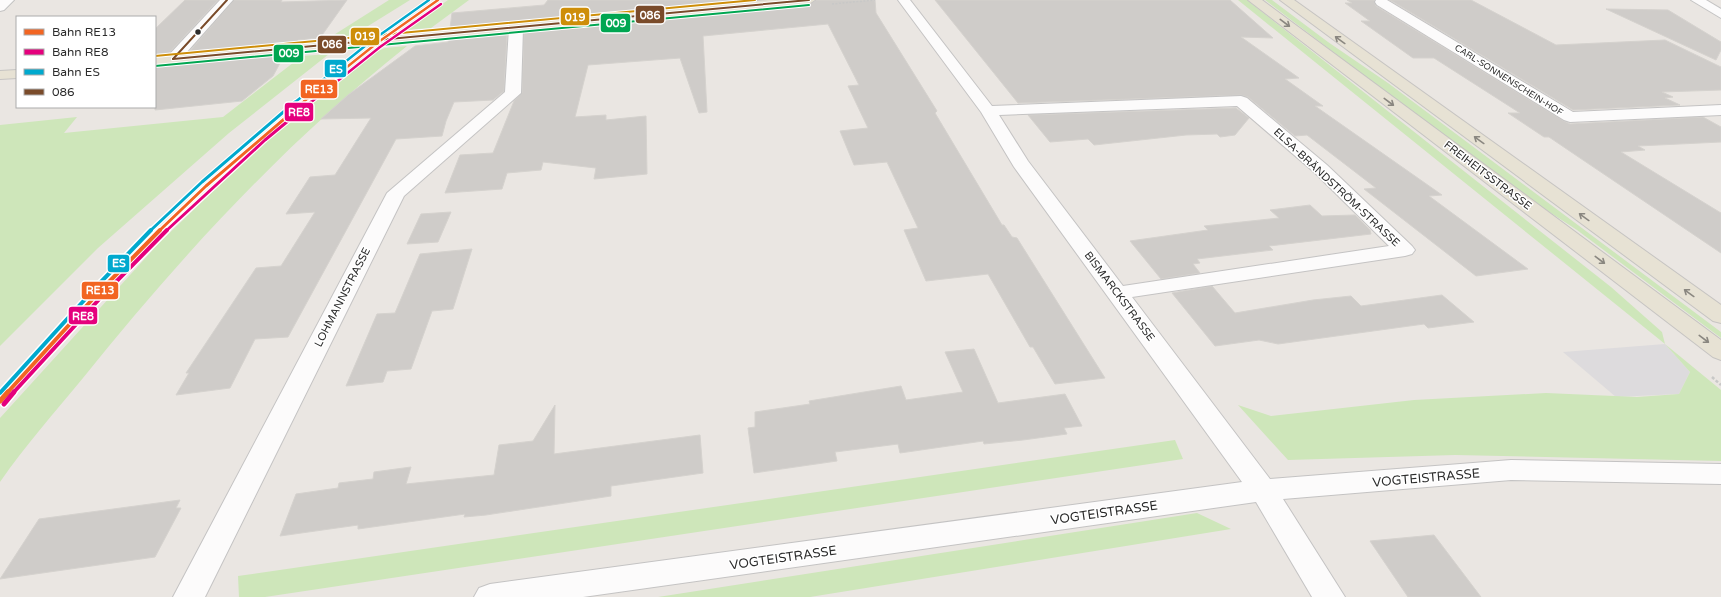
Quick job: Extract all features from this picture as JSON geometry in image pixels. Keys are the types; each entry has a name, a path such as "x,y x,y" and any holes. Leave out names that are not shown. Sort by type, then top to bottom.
{"main road":[{"path":"156,61 809,0"},
{"name":"FREIHEITSSTRASSE","path":"1254,0 1721,352"},
{"name":"FREIHEITSSTRASSE","path":"1286,0 1721,316"},
{"path":"0,76 16,74"}],"street":[{"path":"0,7 8,0"},
{"path":"173,59 227,0"},
{"name":"BISMARCKSTRASSE","path":"904,0 988,111 1020,163 1263,490 1329,597"},
{"path":"1697,0 1721,14"},
{"name":"CARL-SONNENSCHEIN-HOF","path":"1381,2 1570,117 1721,110"},
{"name":"LOHMANNSTRASSE","path":"189,597 396,193 513,93 516,28"},
{"name":"ELSA-BRÄNDSTRÖM-STRASSE","path":"988,111 1241,101 1321,169 1405,250 1118,293"},
{"name":"VOGTEISTRASSE","path":"490,597 1263,490 1512,470 1721,474"}],"shaded area":[{"path":"1665,344 1690,372 1679,394 1616,397 1563,352"}],"green space":[{"path":"389,0 410,0 352,36 329,38"},
{"path":"448,0 469,0 431,28 406,30"},
{"path":"1238,0 1247,0 1611,287 1662,332 1665,344"},
{"path":"1265,0 1272,0 1328,42 1388,83 1721,332 1721,338 1577,230 1505,183"},
{"path":"407,46 319,121 277,161 196,245 120,333 30,442 0,482 0,418 160,242 276,131 369,55 385,48"},
{"path":"329,54 229,133 98,248 0,346 0,125 77,117 64,133 223,117 302,56"},
{"path":"1665,344 1721,390 1721,461 1455,455 1288,460 1238,405 1271,416 1414,400 1546,393 1637,397 1679,394 1690,372"},
{"path":"1175,440 1183,459 265,597 239,597 238,576"},
{"path":"1197,513 1231,529 810,597 658,597"}],"building":[{"path":"185,0 218,0 168,54 156,55 156,28"},
{"path":"234,0 282,0 281,2 347,0 320,38 298,40 296,42 189,52"},
{"path":"548,0 752,0 450,28 452,13 544,5"},
{"path":"816,0 875,0 876,13 937,111 935,113 1002,225 1004,225 1012,237 1017,238 1105,378 1055,384 1033,347 1030,347 988,274 926,281 904,230 918,228 887,162 854,165 840,131 868,128 848,86 859,85 828,24 703,36 707,112 699,113 680,58 588,65 575,117 606,115 606,120 646,116 647,174 594,179 596,168 543,162 541,170 507,173 502,189 445,193 460,155 493,153 514,101 522,93 524,32 809,5"},
{"path":"935,0 1230,0 1273,38 1241,37 1299,78 1285,79 1323,106 1315,106 1442,195 1429,196 1528,269 1476,276 1364,189 1376,188 1307,135 1295,136 1248,97 1241,95 1018,103"},
{"path":"1347,0 1374,0 1376,6 1570,124 1703,117 1721,127 1721,142 1638,146 1645,150 1621,152 1721,213 1721,253 1549,137 1544,137 1508,113 1520,113 1434,58 1413,58 1361,21 1370,21 1345,3 1352,3"},
{"path":"1390,0 1471,0 1556,45 1665,40 1721,67 1721,90 1662,92 1673,97 1665,98 1680,105 1573,110"},
{"path":"1606,9 1668,10 1721,42 1721,50 1716,60"},
{"path":"507,34 504,91 493,100 454,102 446,121 442,136 396,139 288,337 255,339 230,388 176,395 189,373 186,373 256,268 281,266 315,212 286,214 310,177 335,175 371,118 321,119 348,95 415,46 448,42 449,39"},
{"path":"285,54 273,76 242,101 155,110 156,66"},
{"path":"1236,108 1249,118 1235,135 1220,137 1217,134 1186,135 1094,145 1088,139 1050,142 1028,115"},
{"path":"1310,205 1322,216 1355,215 1370,230 1371,234 1269,246 1273,250 1197,259 1200,263 1193,264 1200,273 1161,279 1130,241 1208,230 1204,226 1279,218 1270,210"},
{"path":"451,212 438,242 407,244 421,214"},
{"path":"472,249 453,309 432,311 411,369 387,371 383,382 346,386 377,314 395,313 420,254"},
{"path":"1212,286 1235,313 1313,300 1351,296 1361,306 1442,295 1474,322 1428,328 1424,324 1278,344 1259,340 1215,346 1172,293"},
{"path":"974,349 998,403 1065,394 1082,426 1064,428 1067,434 984,444 983,441 900,453 898,444 835,452 837,461 754,473 748,428 755,427 755,412 810,404 809,401 901,386 906,400 963,392 945,352"},
{"path":"555,405 554,454 700,435 703,473 611,486 611,496 486,515 464,517 465,514 358,529 358,525 280,536 296,494 338,488 339,483 373,479 374,472 411,467 406,484 494,475 499,445 533,441"},
{"path":"180,500 176,508 181,508 155,557 0,579 39,519"},
{"path":"1434,535 1481,597 1408,597 1370,541"}],"rail line":[{"name":"ES","path":"0,393 48,338 98,285 202,182 312,87 370,42 429,0"},
{"name":"RE13","path":"0,401 49,345 100,291 206,186 261,137 319,89 377,43 438,0"},
{"name":"RE8","path":"4,404 53,348 104,294 209,190 265,140 322,93 380,47 441,4"}],"transit line":[{"name":"086","path":"173,59 227,0"},
{"name":"019","path":"156,56 755,0"},
{"name":"086","path":"173,59 809,0"},
{"name":"009","path":"156,66 809,5"}]}
